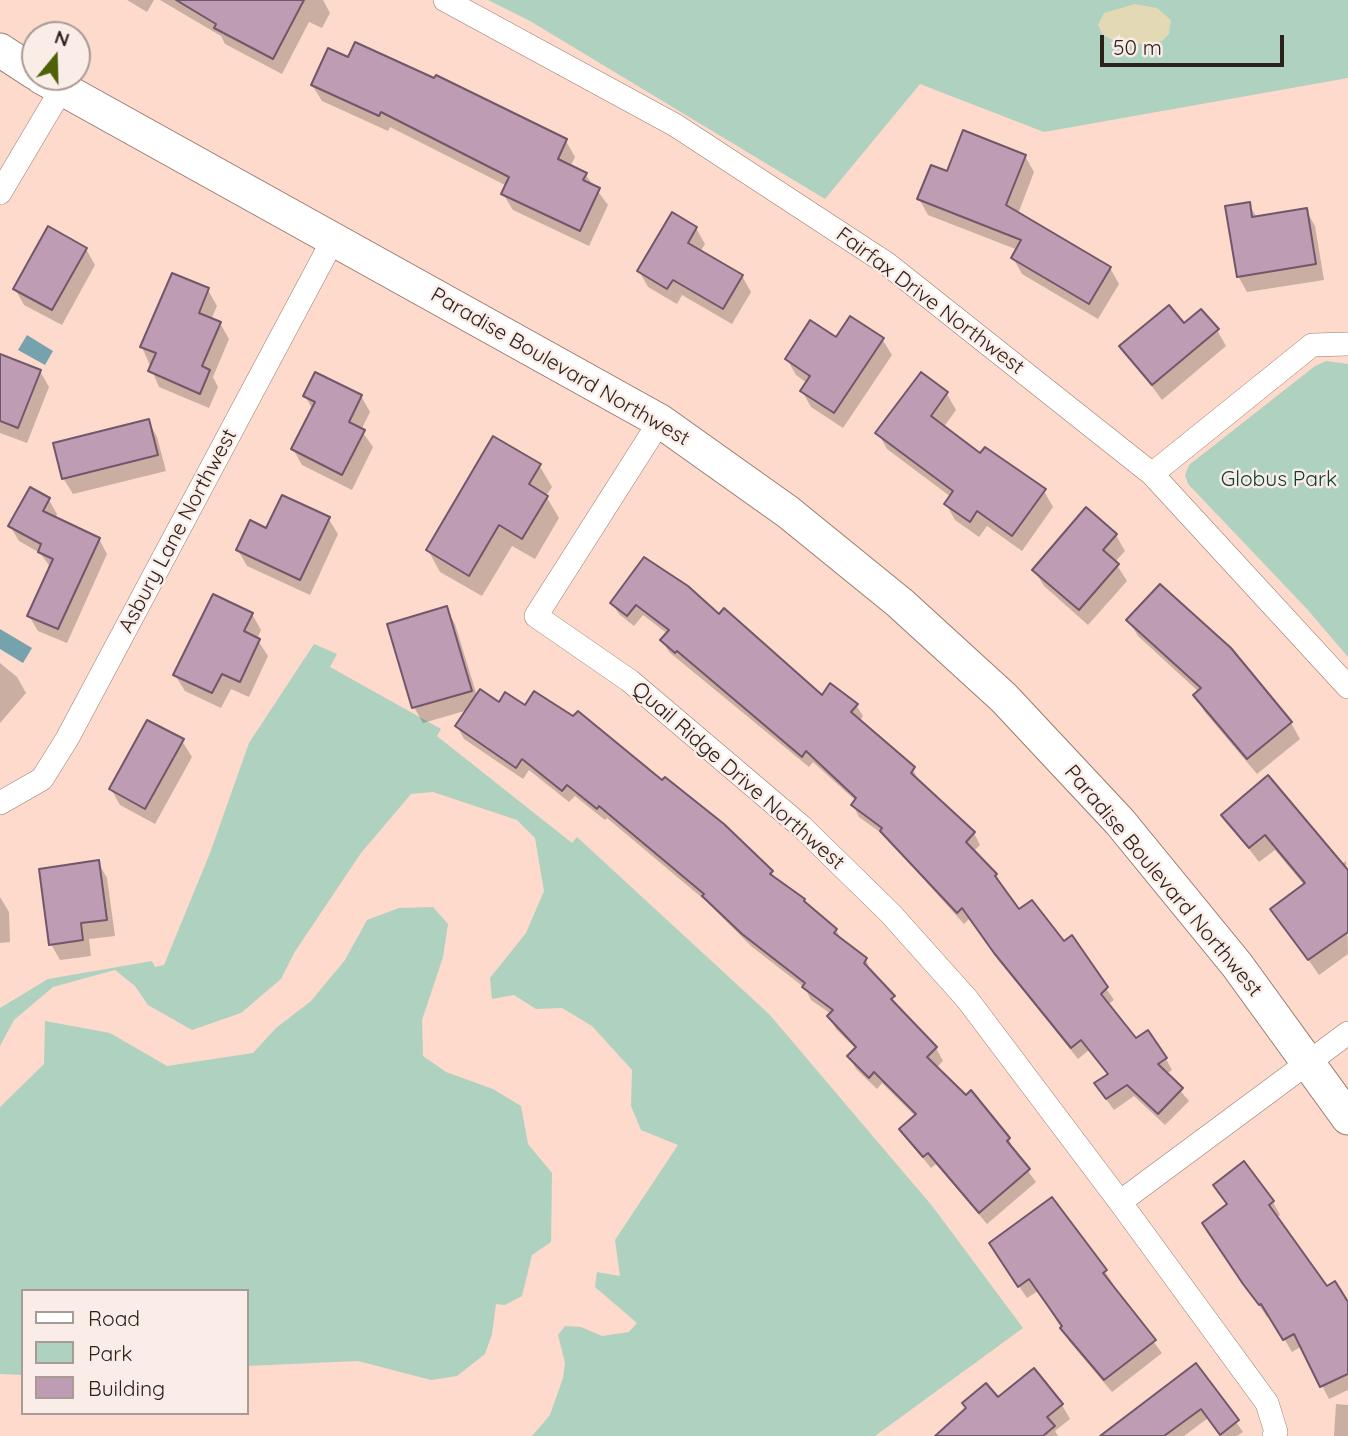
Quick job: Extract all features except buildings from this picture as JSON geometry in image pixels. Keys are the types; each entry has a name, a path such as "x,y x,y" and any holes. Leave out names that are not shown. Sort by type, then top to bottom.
{"street":[{"name":"Fairfax Drive Northwest","path":"445,0 675,125 886,263 1152,474 1348,687"},
{"name":"Paradise Boulevard Northwest","path":"0,50 21,64"},
{"path":"0,193 42,91"},
{"name":"Paradise Boulevard Northwest","path":"66,91 660,421 788,512 900,603 1004,698 1120,822 1237,965 1348,1118"},
{"name":"Asbury Lane Northwest","path":"0,803 42,779 67,739 334,238"},
{"path":"1152,474 1312,345 1348,344"},
{"name":"Quail Ridge Drive Northwest","path":"660,421 536,616 630,681 802,827 890,913 967,999 1267,1403 1275,1436"},
{"path":"1119,1202 1348,1033"}],"green space":[{"path":"488,0 1348,0 1348,78 1044,132 920,84 825,199 530,21"},
{"name":"Globus Park","path":"1326,361 1348,364 1348,657 1307,609 1188,484 1185,475 1189,465 1315,366"},
{"path":"314,644 337,654 330,667 441,729 437,736 572,843 577,837 769,1014 933,1207 1023,1328 875,1436 532,1436 550,1415 563,1378 565,1363 558,1335 565,1326 581,1327 602,1336 629,1332 637,1323 595,1287 597,1272 620,1276 615,1240 678,1145 641,1130 631,1106 632,1070 592,1026 562,1008 536,1009 514,995 492,999 490,978 526,933 544,891 535,838 517,820 433,792 411,794 361,853 294,953 281,979 241,1013 192,1030 148,1005 135,986 115,970 53,987 14,1020 0,1046 0,1008 48,979 152,961 155,967 164,965 210,853 249,743"},
{"path":"433,907 448,924 443,957 422,1020 423,1056 446,1072 493,1089 521,1106 528,1144 552,1173 551,1242 532,1255 522,1296 505,1305 496,1304 492,1334 485,1354 457,1376 431,1380 358,1361 248,1366 248,1289 21,1289 21,1375 0,1374 0,1107 44,1064 45,1021 110,1033 167,1066 253,1053 276,1028 311,1001 345,960 367,920 399,908"}],"sand":[{"path":"1135,4 1157,8 1171,20 1169,34 1162,41 1124,46 1103,35 1098,25 1104,13"}],"water":[{"path":"27,335 53,351 45,365 18,350"},
{"path":"0,629 32,648 23,663 0,649"}]}
